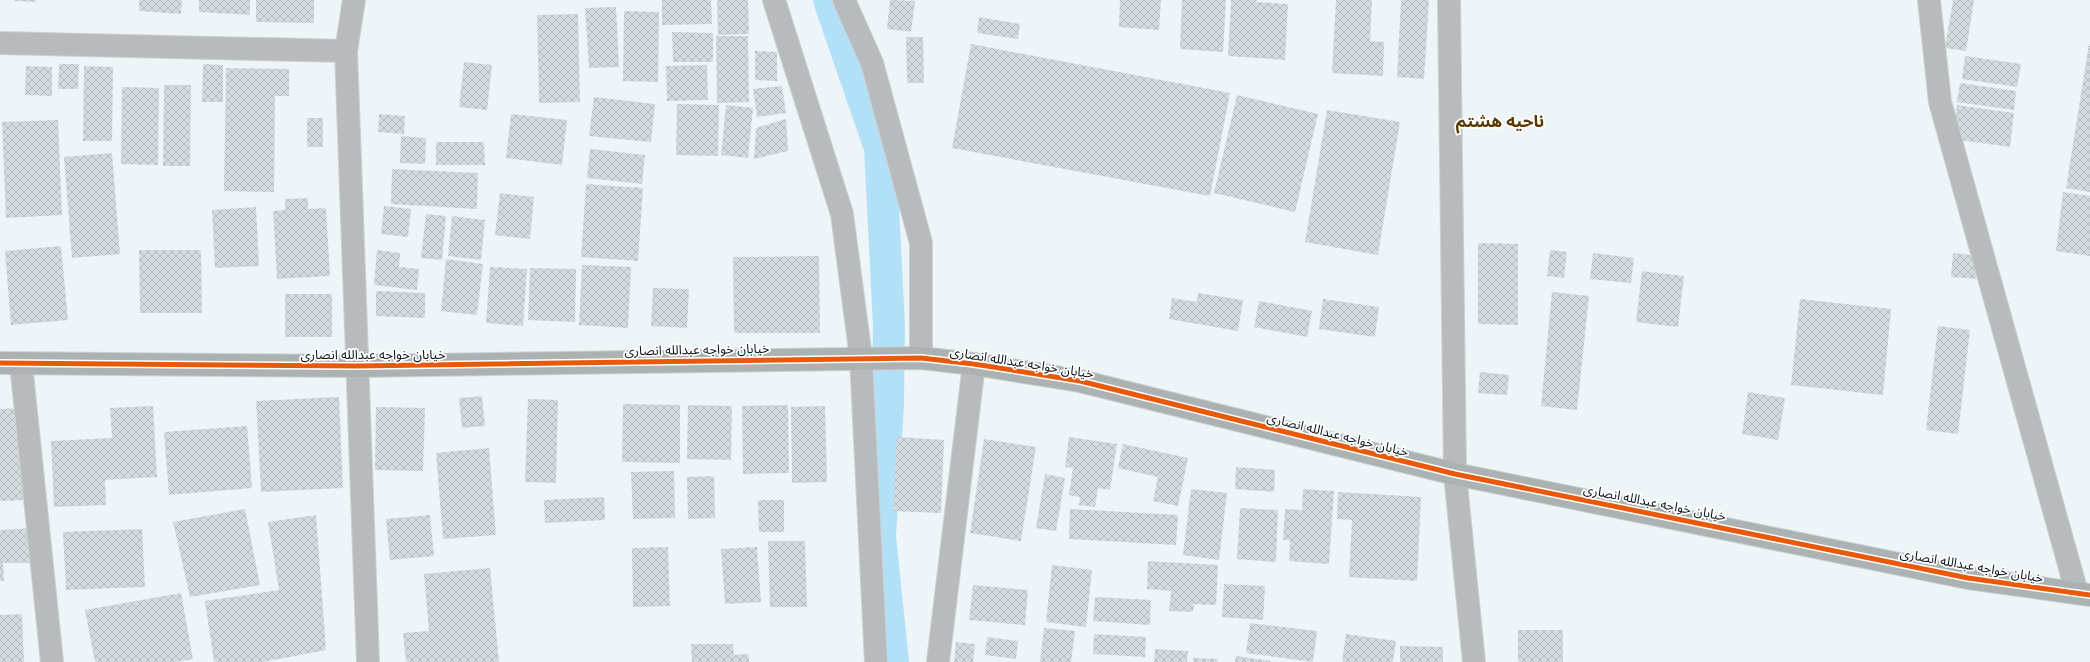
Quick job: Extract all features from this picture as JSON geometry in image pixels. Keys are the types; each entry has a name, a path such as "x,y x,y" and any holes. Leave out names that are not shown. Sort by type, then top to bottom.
{"street":[{"path":"354,0 346,51 368,662"},
{"path":"774,0 842,214 861,358 876,662"},
{"path":"844,0 872,63 921,243 922,358"},
{"path":"1449,0 1455,474 1474,662"},
{"path":"1929,0 1940,102 2083,594"},
{"path":"0,43 346,51"},
{"name":"خیابان خواجه عبدالله انصاری","path":"0,363 358,366 922,358 974,364 1080,381 1455,474 1968,578 2083,594"},
{"path":"21,364 52,662"},
{"path":"938,662 974,364"}],"building":[{"path":"36,0 36,2 15,1"},
{"path":"139,0 182,0 181,14 139,11"},
{"path":"199,0 250,0 250,15 199,12"},
{"path":"256,0 314,0 314,23 256,22"},
{"path":"662,0 711,0 712,24 662,25"},
{"path":"717,0 748,0 749,34 718,35"},
{"path":"890,0 915,1 911,32 887,29"},
{"path":"1120,0 1161,0 1159,30 1119,27"},
{"path":"1182,0 1226,0 1223,52 1180,49"},
{"path":"1231,0 1257,0 1256,2 1288,4 1285,60 1228,56"},
{"path":"1336,0 1372,0 1370,41 1384,42 1383,76 1332,73"},
{"path":"1401,0 1429,0 1424,79 1397,77"},
{"path":"1953,0 1974,0 1966,51 1945,48"},
{"path":"616,7 619,67 589,68 585,8"},
{"path":"624,11 659,12 658,82 623,81"},
{"path":"578,14 580,102 539,103 537,15"},
{"path":"979,17 1020,24 1018,39 977,33"},
{"path":"672,32 713,33 713,62 673,62"},
{"path":"716,36 748,36 749,102 717,103"},
{"path":"906,37 923,37 924,83 907,83"},
{"path":"971,44 1230,93 1210,196 952,148"},
{"path":"2090,44 2090,192 2066,188"},
{"path":"755,51 777,52 777,81 755,80"},
{"path":"1965,56 2021,64 2017,87 1962,79"},
{"path":"464,62 492,65 487,110 459,107"},
{"path":"59,64 79,64 78,89 58,89"},
{"path":"203,64 223,65 223,102 202,102"},
{"path":"707,65 708,100 667,101 666,66"},
{"path":"26,66 52,67 52,96 25,95"},
{"path":"84,66 113,67 112,141 83,141"},
{"path":"226,68 289,69 289,96 275,96 274,192 224,191"},
{"path":"1960,83 2016,91 2014,110 1957,102"},
{"path":"164,85 191,85 190,166 163,166"},
{"path":"782,86 786,113 757,117 753,89"},
{"path":"122,87 159,88 158,165 121,164"},
{"path":"1237,95 1318,114 1295,212 1214,193"},
{"path":"594,97 655,104 651,142 589,136"},
{"path":"677,104 719,105 718,156 676,155"},
{"path":"726,105 753,108 748,158 721,155"},
{"path":"1957,105 2014,113 2010,147 1952,139"},
{"path":"1327,110 1400,122 1378,255 1305,242"},
{"path":"379,114 405,116 404,134 378,132"},
{"path":"511,114 567,120 562,165 506,158"},
{"path":"307,118 323,118 323,147 307,147"},
{"path":"786,119 788,151 754,159 756,128"},
{"path":"58,120 62,215 6,218 2,122"},
{"path":"401,136 426,138 425,164 400,163"},
{"path":"436,142 484,142 485,165 436,165"},
{"path":"590,149 645,155 642,184 587,178"},
{"path":"112,153 120,254 72,258 64,157"},
{"path":"392,169 478,173 477,209 391,204"},
{"path":"586,184 643,188 638,261 581,257"},
{"path":"2063,192 2090,196 2090,256 2056,251"},
{"path":"500,193 534,197 530,239 495,235"},
{"path":"308,198 308,209 326,208 330,276 277,279 273,211 285,210 285,199"},
{"path":"384,206 411,209 408,237 381,234"},
{"path":"256,207 259,266 215,268 212,210"},
{"path":"426,214 446,216 442,260 421,258"},
{"path":"452,216 485,220 481,260 448,256"},
{"path":"1478,243 1518,244 1518,325 1478,324"},
{"path":"61,246 68,320 11,325 5,251"},
{"path":"139,250 201,250 202,313 140,313"},
{"path":"377,250 400,253 399,267 419,269 417,290 374,285"},
{"path":"1550,250 1567,252 1564,278 1547,276"},
{"path":"1593,253 1634,258 1631,283 1590,279"},
{"path":"1953,253 1980,256 1977,279 1951,277"},
{"path":"819,256 820,333 734,333 733,257"},
{"path":"446,259 483,264 477,315 441,311"},
{"path":"582,265 631,267 628,328 579,325"},
{"path":"490,267 527,269 523,326 486,323"},
{"path":"530,268 576,269 575,322 528,320"},
{"path":"1642,271 1684,276 1678,327 1636,322"},
{"path":"653,288 689,289 687,328 651,326"},
{"path":"376,291 425,293 425,318 376,316"},
{"path":"1552,292 1589,296 1577,410 1541,406"},
{"path":"1198,293 1243,300 1238,331 1169,319 1172,298 1197,302"},
{"path":"285,294 332,294 332,337 285,337"},
{"path":"1323,299 1379,307 1375,337 1319,329"},
{"path":"1800,299 1891,309 1883,395 1791,385"},
{"path":"1259,301 1312,311 1307,337 1254,327"},
{"path":"1938,326 1970,330 1958,434 1926,430"},
{"path":"1480,372 1509,375 1507,395 1478,393"},
{"path":"1748,392 1785,398 1778,440 1742,434"},
{"path":"482,396 485,426 462,428 459,398"},
{"path":"339,397 343,488 261,492 256,401"},
{"path":"528,399 558,400 556,483 525,482"},
{"path":"623,404 680,405 680,463 622,462"},
{"path":"688,405 732,406 731,460 687,459"},
{"path":"788,405 789,473 743,474 742,406"},
{"path":"153,406 157,477 105,480 106,505 54,507 51,441 112,438 110,408"},
{"path":"825,406 827,482 792,483 791,407"},
{"path":"376,407 425,408 423,471 375,470"},
{"path":"21,408 25,500 0,501 0,409"},
{"path":"247,426 252,488 169,495 164,432"},
{"path":"897,437 944,440 941,513 893,511"},
{"path":"1069,437 1117,444 1110,490 1098,488 1095,507 1079,505 1080,497 1069,495 1073,468 1065,467"},
{"path":"984,439 1036,447 1021,541 970,533"},
{"path":"1123,444 1188,458 1178,506 1153,501 1158,477 1118,468"},
{"path":"489,448 496,535 443,539 436,453"},
{"path":"1236,467 1275,470 1274,492 1235,489"},
{"path":"674,471 675,518 633,519 631,472"},
{"path":"1045,474 1065,478 1056,531 1036,528"},
{"path":"714,476 715,518 688,519 687,477"},
{"path":"1191,489 1227,493 1219,560 1183,555"},
{"path":"1303,489 1334,491 1329,564 1289,561 1290,540 1283,540 1285,509 1302,510"},
{"path":"1338,492 1421,497 1417,581 1349,577 1352,520 1337,519"},
{"path":"604,497 605,520 545,523 544,500"},
{"path":"758,500 784,500 784,532 759,532"},
{"path":"1240,508 1278,510 1276,562 1237,559"},
{"path":"245,509 260,585 190,597 173,522"},
{"path":"1070,509 1178,515 1176,545 1069,539"},
{"path":"316,515 326,650 263,662 214,662 205,601 279,590 268,522"},
{"path":"430,515 434,556 390,560 386,519"},
{"path":"33,528 34,563 3,563 4,581 0,581 0,530"},
{"path":"142,529 145,587 66,590 63,532"},
{"path":"768,541 805,541 807,607 770,607"},
{"path":"668,547 670,606 633,607 632,548"},
{"path":"757,547 761,602 725,604 721,549"},
{"path":"1148,561 1218,565 1216,605 1194,604 1193,612 1169,611 1171,591 1147,589"},
{"path":"1052,565 1092,570 1086,627 1046,622"},
{"path":"490,568 499,662 406,662 403,633 429,631 424,574"},
{"path":"1224,584 1265,586 1263,620 1222,617"},
{"path":"973,585 1028,590 1025,625 969,620"},
{"path":"181,593 193,659 176,662 95,662 85,610"},
{"path":"1095,597 1151,600 1150,625 1093,621"},
{"path":"22,614 24,662 0,662 0,615"},
{"path":"1250,623 1317,631 1313,662 1246,653"},
{"path":"1044,628 1075,631 1071,662 1040,662"},
{"path":"1518,630 1563,630 1563,662 1518,662"},
{"path":"1094,634 1146,637 1145,657 1093,654"},
{"path":"1346,634 1396,641 1393,662 1342,662"},
{"path":"987,637 1018,641 1016,659 985,655"},
{"path":"956,642 975,644 973,662 954,662"},
{"path":"691,644 733,644 734,655 749,654 749,662 692,662"},
{"path":"1400,646 1443,647 1443,662 1400,662"},
{"path":"1155,649 1188,651 1187,662 1154,662"},
{"path":"1236,656 1271,661 1271,662 1235,662"},
{"path":"1193,658 1218,659 1217,662 1193,662"}],"waterway":[{"path":"829,0 880,148 889,326 888,403 880,537 893,662"}],"cycle path":[{"path":"0,363 358,366 921,358 974,364 1080,381 1455,474 1968,578 2090,595"}],"district":[{"name":"ناحیه هشتم","path":"1500,121"}]}
